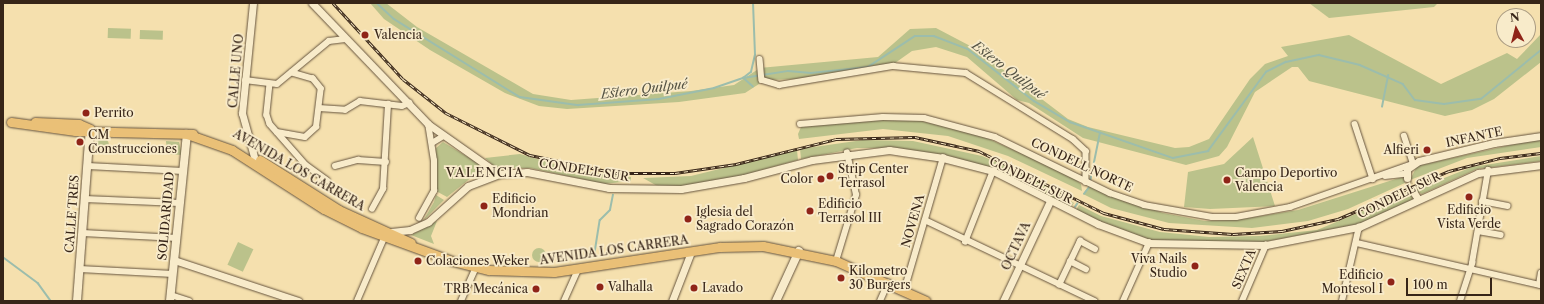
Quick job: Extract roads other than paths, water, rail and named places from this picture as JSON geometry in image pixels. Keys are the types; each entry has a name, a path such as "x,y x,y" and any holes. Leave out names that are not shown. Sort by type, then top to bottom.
{"main road":[{"name":"AVENIDA LOS CARRERA","path":"7,122 79,124 90,129 187,134 222,145 255,160 324,209 387,233 440,257 476,267 520,273 578,269 751,245 799,251 836,261 926,301"},
{"name":"CALLE TRES","path":"77,301 90,129"},
{"name":"SOLIDARIDAD","path":"170,298 187,134"},
{"path":"776,301 799,251"}],"street":[{"name":"CALLE UNO","path":"253,3 242,113 255,160"},
{"path":"312,3 345,40 428,124 442,136 498,174"},
{"path":"245,80 276,84 292,73 329,41 345,40"},
{"path":"760,59 762,80 779,85 912,66 966,73 1073,139 1086,151 1086,182"},
{"path":"277,132 305,137 316,127 321,89 317,82 292,73"},
{"path":"270,84 267,115 277,132 306,165 327,180"},
{"path":"319,108 344,110 360,101 388,104 408,103"},
{"path":"372,209 383,189 386,162 388,104"},
{"name":"CONDELL NORTE","path":"800,124 883,117 924,118 995,138 1086,182 1144,205 1182,215 1212,217 1273,212 1355,185"},
{"path":"420,218 434,191 432,143 428,124"},
{"path":"1356,124 1373,179"},
{"path":"432,143 442,136"},
{"path":"1404,136 1413,164"},
{"name":"INFANTE","path":"1385,176 1390,169 1494,143 1541,136"},
{"name":"CONDELL SUR","path":"387,233 410,230 428,222 456,195 477,181 498,174 527,172 609,188 681,189 733,181 847,153 889,150 943,158 993,171 1098,224 1149,243 1266,245 1359,227 1456,180 1488,170 1541,166"},
{"path":"836,261 856,195 847,153"},
{"name":"NOVENA","path":"904,291 943,158"},
{"path":"335,166 363,159 386,162"},
{"path":"477,181 484,164"},
{"name":"INFANTE","path":"1355,185 1385,176 1406,176 1413,164"},
{"path":"88,166 183,171"},
{"path":"1460,301 1478,231 1488,170"},
{"path":"965,242 993,171"},
{"path":"1412,190 1418,199"},
{"path":"85,199 180,203"},
{"name":"OCTAVA","path":"1003,301 1050,201"},
{"path":"1482,201 1508,206"},
{"path":"925,220 965,242 1018,268 1095,301"},
{"path":"1342,301 1357,243 1359,227"},
{"path":"1478,231 1501,235"},
{"path":"83,233 177,238"},
{"path":"357,301 387,233"},
{"path":"1059,285 1080,241 1096,248"},
{"path":"1123,301 1149,243"},
{"path":"1357,243 1540,285 1541,274"},
{"name":"SEXTA","path":"1242,301 1266,245"},
{"path":"672,301 692,252"},
{"path":"174,260 298,301"},
{"path":"1070,261 1086,269"},
{"path":"461,301 476,267"},
{"path":"80,269 173,274"},
{"path":"564,301 578,269"},
{"path":"880,301 888,283"},
{"path":"170,298 189,301"}],"waterway":[{"name":"Estero Quilpué","path":"377,3 394,19 520,97 578,105 659,99 714,88 743,78 788,71 811,73 868,67 915,36 934,36 968,49 1034,101 1070,122 1173,158 1208,151 1266,72 1286,62 1319,55 1360,65 1403,84 1415,100 1444,104 1481,99 1541,50"},
{"path":"753,3 755,55 751,72 743,78 753,87"},
{"path":"1382,107 1388,76"},
{"path":"1090,182 1100,133"},
{"path":"1084,194 1090,186"},
{"path":"594,256 600,220 610,210 613,195"},
{"path":"3,257 38,283 51,301"}],"tunnel":[{"path":"1407,178 1412,190"}],"railway":[{"path":"333,3 403,79 446,113 530,155 616,173 675,173 736,164 836,139 915,137 979,151 1104,213 1164,229 1233,234 1282,231 1338,219 1449,171 1500,158 1541,153"}],"place":[{"name":"Valencia","path":"365,35"},
{"name":"Perrito","path":"86,113"},
{"name":"CM Construcciones","path":"80,142"},
{"name":"Alfieri","path":"1427,150"},
{"name":"Strip Center Terrasol","path":"830,176"},
{"name":"Color","path":"821,179"},
{"name":"Campo Deportivo Valencia","path":"1227,180"},
{"name":"Edificio Vista Verde","path":"1469,197"},
{"name":"Edificio Mondrian","path":"484,206"},
{"name":"Edificio Terrasol III","path":"810,211"},
{"name":"Iglesia del Sagrado Corazón","path":"688,219"},
{"name":"Colaciones Weker","path":"418,261"},
{"name":"Viva Nails Studio","path":"1195,266"},
{"name":"Kilometro 30 Burgers","path":"841,278"},
{"name":"Edificio Montesol I","path":"1391,282"},
{"name":"Valhalla","path":"600,287"},
{"name":"Lavado","path":"694,288"},
{"name":"TRB Mecánica","path":"536,289"}],"district":[{"name":"VALENCIA","path":"485,172"}]}
